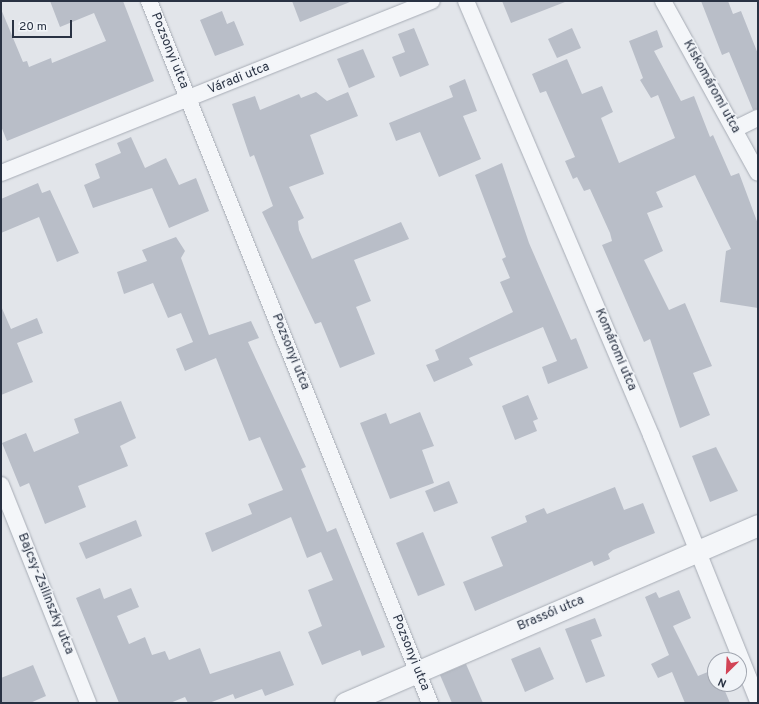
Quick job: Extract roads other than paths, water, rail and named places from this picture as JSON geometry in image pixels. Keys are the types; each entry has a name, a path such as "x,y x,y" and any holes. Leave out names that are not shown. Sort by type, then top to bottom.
{"street":[{"name":"Pozsonyi utca","path":"149,1 430,703"},
{"name":"Váradi utca","path":"1,173 432,1"},
{"name":"Komáromi utca","path":"466,1 698,551 758,701"},
{"name":"Kiskomáromi utca","path":"663,1 758,173"},
{"path":"735,129 758,118"},
{"name":"Bajcsy-Zsilinszky utca","path":"1,485 88,703"},
{"name":"Brassói utca","path":"345,703 758,525"}]}
